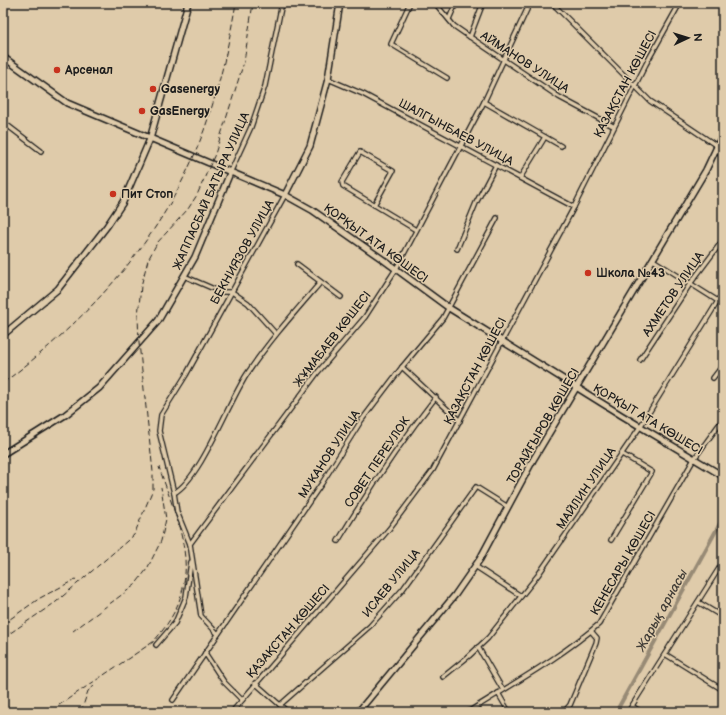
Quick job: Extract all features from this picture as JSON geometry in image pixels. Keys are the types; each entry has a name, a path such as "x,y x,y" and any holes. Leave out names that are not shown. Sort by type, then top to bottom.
{"street":[{"path":"3,335 58,289 107,226 123,202 150,139 188,3"},
{"name":"ЖАППАСБАЙ БАТЫРА УЛИЦА","path":"3,454 65,415 99,388 158,321 195,257 251,127 265,86 282,3"},
{"name":"БЕКНИЯЗОВ УЛИЦА","path":"218,634 201,616 190,544 177,512 159,431 161,415 186,375 232,292 285,196 310,146 328,79 340,3"},
{"path":"410,3 391,44 447,78"},
{"name":"АЙМАНОВ УЛИЦА","path":"435,3 454,26 559,97 613,126"},
{"path":"449,19 456,3"},
{"path":"470,37 484,3"},
{"name":"ЖҰМАБАЕВ КӨШЕСІ","path":"190,544 318,372 365,317 396,269 505,61 530,3"},
{"path":"552,3 650,101 723,154"},
{"name":"ҚАЗАҚСТАН КӨШЕСІ","path":"232,712 255,683 321,610 389,529 434,470 574,207 634,86 680,3"},
{"name":"ҚОРҚЫТ АТА КӨШЕСІ","path":"3,57 67,103 285,196 312,210 396,269 448,308 502,340 640,427 723,476"},
{"name":"ШАЛГЫНБАЕВ УЛИЦА","path":"328,79 364,94 574,207"},
{"path":"484,102 561,146"},
{"path":"3,122 41,152"},
{"name":"ТОРАЙҒЫРОВ КӨШЕСІ","path":"358,712 456,595 475,566 533,460 706,170 723,134"},
{"path":"520,178 545,137"},
{"path":"374,205 393,171 360,152 342,184 374,205 416,230"},
{"path":"457,249 476,203 496,165"},
{"name":"МУКАНОВ УЛИЦА","path":"173,700 322,483 361,421 402,367 443,318 497,218"},
{"name":"АХМЕТОВ УЛИЦА","path":"640,360 690,284 723,240"},
{"path":"652,260 718,301"},
{"path":"297,264 320,283 341,297"},
{"path":"184,276 221,292 232,292 248,303 276,334"},
{"path":"174,493 183,488 201,460 246,376 276,334 320,283"},
{"name":"МАЙЛИН УЛИЦА","path":"443,677 478,647 552,556 640,427 723,292"},
{"path":"713,378 723,365"},
{"path":"402,367 436,397 460,421"},
{"name":"СОВЕТ ПЕРЕУЛОК","path":"338,541 364,499 395,455 405,436 436,397"},
{"name":"КЕНЕСАРЫ КӨШЕСІ","path":"468,712 600,624 694,458 723,419"},
{"path":"611,540 652,472 622,454"},
{"name":"ИСАЕВ УЛИЦА","path":"280,705 319,673 370,626 403,589 476,487 508,507"},
{"path":"156,645 175,623 186,597 192,559"},
{"path":"628,712 723,562"},
{"path":"475,566 521,596"},
{"path":"698,602 723,617"},
{"path":"564,712 570,704 596,643 597,638 591,631"},
{"path":"478,647 503,690"},
{"path":"205,653 224,682 242,700"},
{"path":"665,654 723,690"},
{"path":"255,683 288,712"},
{"path":"498,693 509,712"},
{"path":"632,706 641,712"}],"waterway":[{"name":"Жарық арнасы","path":"616,712 723,518"}],"railway":[{"path":"3,383 31,361 84,314 131,261 171,202 196,151 211,110 228,46 236,3"},
{"path":"3,638 56,602 134,535 153,489 153,472 139,343 138,316 141,286 148,260 157,243 188,209 197,195 215,154 244,62 253,3"},
{"path":"59,705 153,642 170,620 180,599 185,578 185,557 175,514 159,467"},
{"path":"73,631 135,585 147,569 161,541 166,519 161,487"},
{"path":"3,624 40,598 76,579"},
{"path":"81,712 88,691 94,686"}],"place":[{"name":"Арсенал","path":"57,70"},
{"name":"Gasenergy","path":"153,89"},
{"name":"GasEnergy","path":"142,111"},
{"name":"Пит Стоп","path":"113,194"},
{"name":"Школа №43","path":"588,273"}]}
